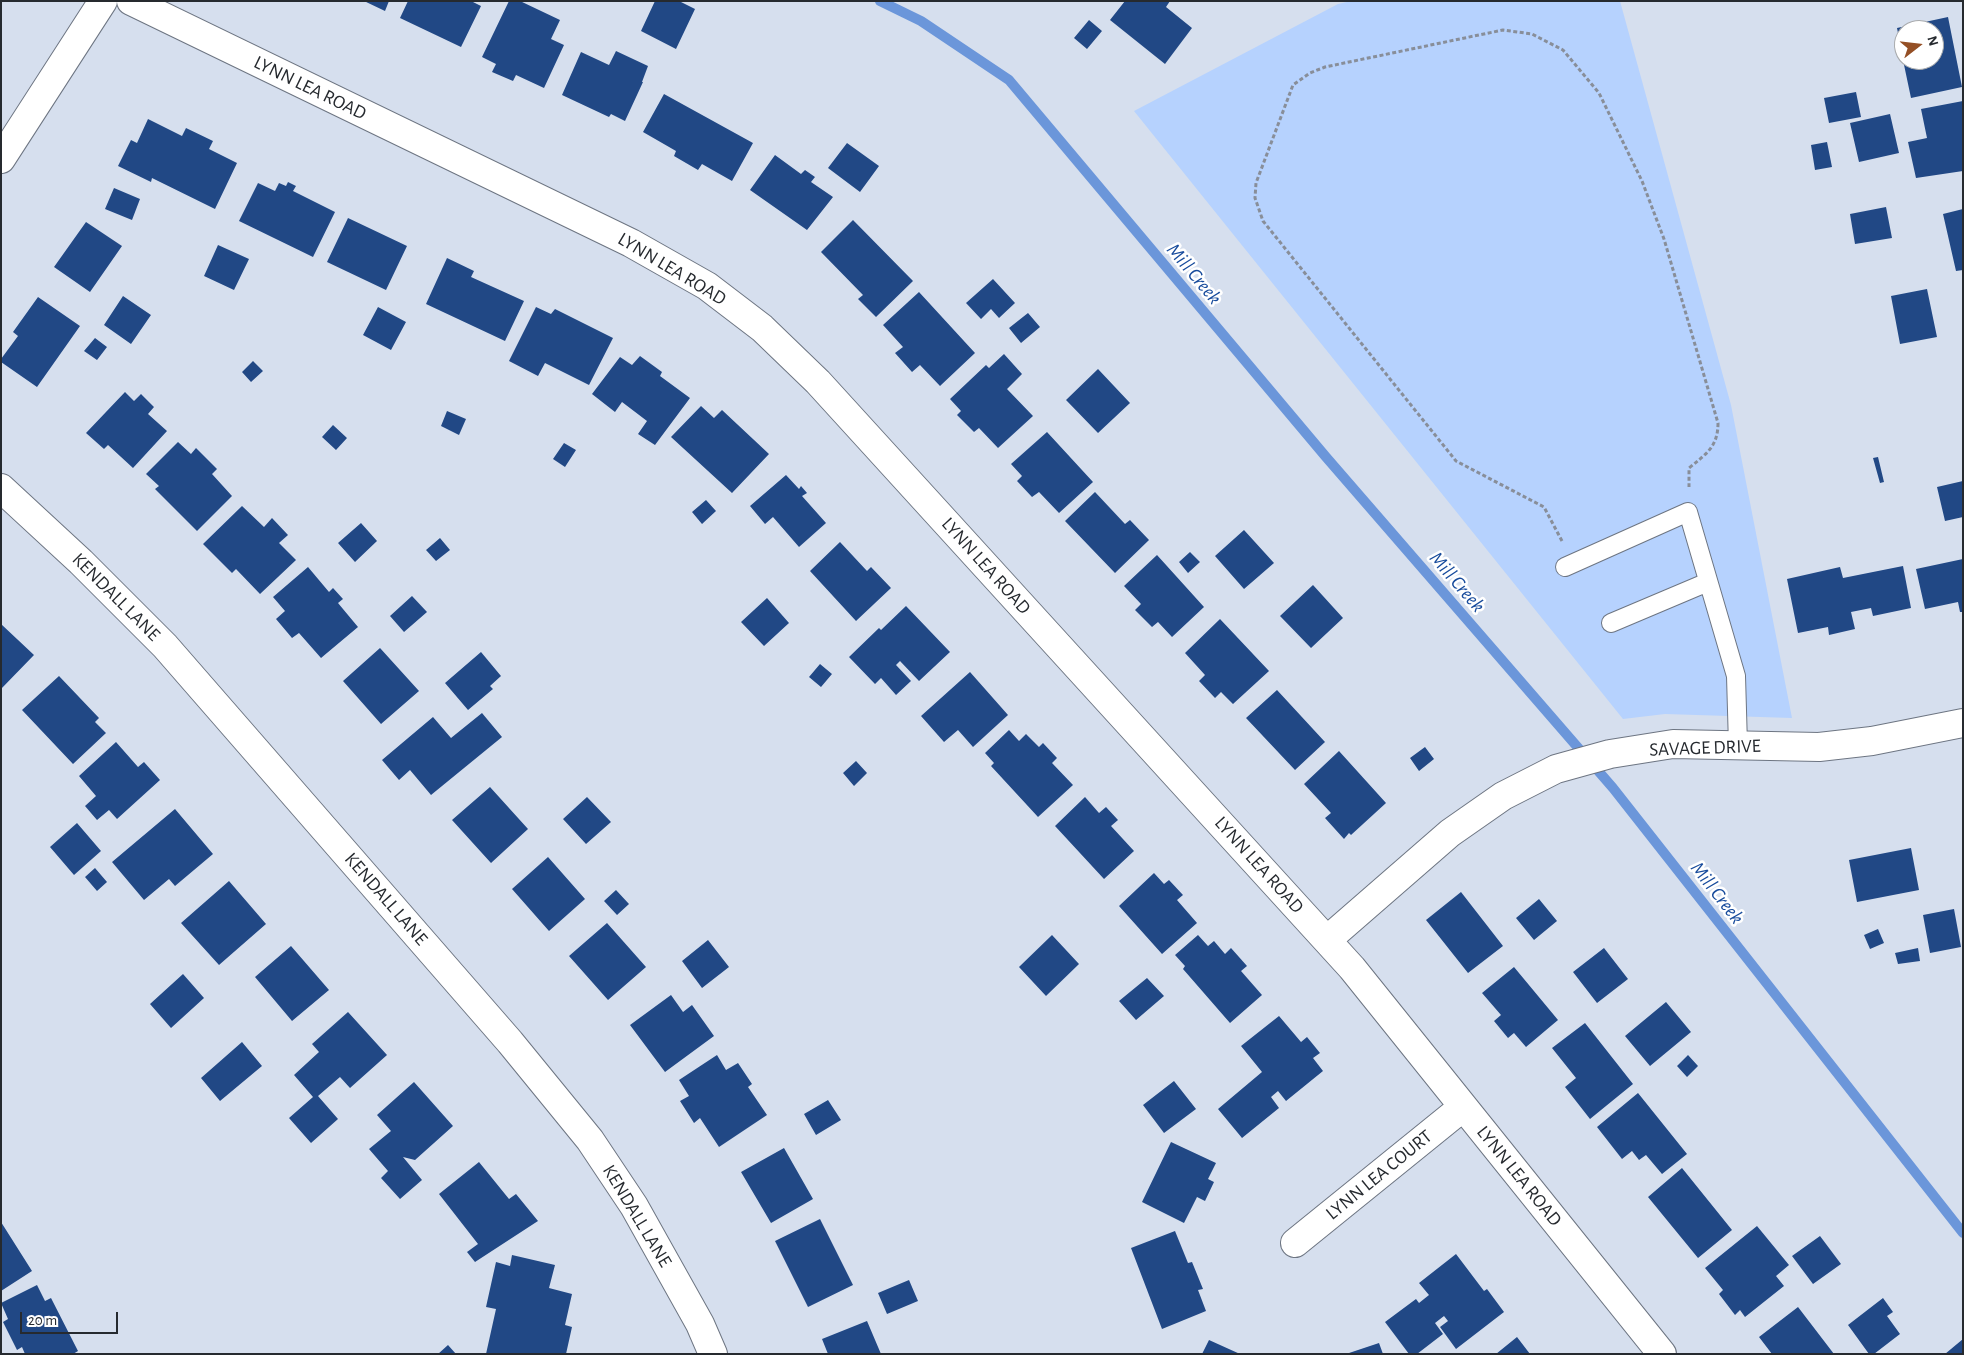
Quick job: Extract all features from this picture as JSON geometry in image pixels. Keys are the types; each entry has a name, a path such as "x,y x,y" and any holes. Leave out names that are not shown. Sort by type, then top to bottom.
{"street":[{"path":"1,159 102,1"},
{"name":"LYNN LEA ROAD","path":"131,1 631,243 707,286 762,328 818,382 1352,968 1662,1354"},
{"name":"KENDALL LANE","path":"1,488 81,562 165,646 510,1042 590,1140 634,1206 700,1324 713,1354"},
{"name":"SAVAGE DRIVE","path":"1327,940 1450,833 1503,796 1556,769 1610,754 1673,744 1818,747 1872,741 1963,723"},
{"name":"LYNN LEA COURT","path":"1295,1243 1463,1107"}],"lane":[{"path":"1569,566 1688,512 1736,676 1738,745"},
{"path":"1612,623 1708,582"}],"path":[{"path":"1569,566 1544,507 1456,461 1263,221 1255,198 1256,183 1293,85 1310,73 1326,67 1503,30 1532,34 1563,50 1599,92 1642,181 1664,239 1718,423 1718,436 1710,450 1689,468 1688,512"}],"shaded area":[{"path":"1351,1 1620,1 1731,405 1792,718 1665,714 1623,719 1134,111 1338,4"}],"building":[{"path":"364,1 389,1 385,11"},
{"path":"408,1 471,1 481,6 461,47 400,18"},
{"path":"509,1 520,1 560,20 551,39 564,45 544,88 516,75 513,81 492,72 496,64 482,57"},
{"path":"655,1 679,1 695,9 676,49 641,31"},
{"path":"1125,1 1170,1 1166,7 1192,28 1165,64 1110,20"},
{"path":"1948,17 1962,87 1911,98 1905,70 1944,70 1944,20 1934,20"},
{"path":"1089,20 1102,31 1087,49 1074,38"},
{"path":"616,51 648,66 643,82 625,121 611,114 609,117 562,95 581,52 609,65"},
{"path":"1856,92 1861,117 1829,123 1824,98"},
{"path":"664,94 753,143 732,181 702,164 698,170 674,156 676,151 643,132"},
{"path":"1963,101 1963,171 1916,178 1908,142 1927,138 1921,109"},
{"path":"1890,114 1899,153 1859,162 1850,123"},
{"path":"148,119 182,136 186,128 213,141 209,149 237,163 215,209 152,178 151,182 118,166 131,140 137,143"},
{"path":"1827,142 1832,167 1815,170 1811,145"},
{"path":"847,143 879,166 860,192 828,168"},
{"path":"775,155 801,174 805,170 815,177 811,182 833,197 807,230 750,190"},
{"path":"288,182 296,186 293,191 335,212 313,257 239,221 258,183 275,191 279,183 286,186"},
{"path":"114,188 140,199 132,220 105,209"},
{"path":"1886,207 1892,238 1855,244 1850,214"},
{"path":"1963,209 1963,270 1956,271 1943,214"},
{"path":"348,218 407,246 386,290 327,262"},
{"path":"853,220 913,281 876,317 858,299 863,295 821,252"},
{"path":"86,222 122,246 90,292 54,267"},
{"path":"218,245 249,259 234,290 204,276"},
{"path":"447,258 474,271 471,277 524,301 505,341 426,304"},
{"path":"993,279 1015,303 999,318 991,309 981,319 966,303"},
{"path":"1927,289 1937,337 1900,344 1891,296"},
{"path":"919,292 975,353 940,386 920,365 912,372 895,353 903,347 883,325"},
{"path":"123,296 151,315 131,344 104,325"},
{"path":"38,297 80,326 37,387 1,362 1,359 18,336 13,332"},
{"path":"378,307 406,322 391,350 363,335"},
{"path":"536,307 551,314 555,309 613,338 589,385 545,363 538,376 509,361"},
{"path":"1028,313 1040,327 1021,343 1009,328"},
{"path":"95,338 107,347 97,360 84,351"},
{"path":"1004,354 1022,374 1007,389 1033,416 998,448 979,428 974,432 957,415 961,411 950,399 986,365 989,368"},
{"path":"640,356 662,372 660,376 690,398 655,445 638,434 647,421 622,402 615,412 592,394 620,357 632,365"},
{"path":"253,361 263,371 251,382 242,372"},
{"path":"1098,369 1130,403 1098,433 1066,400"},
{"path":"125,392 134,401 141,394 154,407 148,414 167,431 133,468 108,445 104,449 86,433"},
{"path":"701,406 714,418 722,410 769,454 732,493 671,437"},
{"path":"447,411 466,419 459,435 441,426"},
{"path":"333,425 347,438 336,450 322,437"},
{"path":"1047,432 1093,482 1059,513 1039,492 1032,497 1017,481 1022,476 1011,464"},
{"path":"178,442 191,454 196,448 217,469 212,474 232,496 197,531 155,489 159,486 146,474"},
{"path":"564,443 576,450 565,467 553,459"},
{"path":"1878,457 1884,482 1880,483 1873,458"},
{"path":"786,475 799,489 801,486 807,493 802,496 826,523 799,547 773,517 765,524 750,506"},
{"path":"1963,481 1963,517 1945,521 1937,487"},
{"path":"1095,492 1125,524 1130,520 1149,540 1115,573 1065,521"},
{"path":"706,500 716,511 702,524 692,512"},
{"path":"242,506 264,527 272,518 288,535 279,543 296,560 260,594 236,569 232,573 203,544"},
{"path":"361,523 377,541 355,562 338,543"},
{"path":"1244,530 1274,563 1244,589 1215,556"},
{"path":"440,538 450,550 436,561 426,550"},
{"path":"840,542 867,571 871,567 891,588 856,621 810,571"},
{"path":"1190,552 1200,562 1188,573 1179,562"},
{"path":"1157,555 1204,607 1172,637 1158,622 1152,627 1135,610 1141,604 1124,586"},
{"path":"1963,559 1963,612 1960,612 1958,602 1925,609 1916,569"},
{"path":"1903,566 1911,608 1873,616 1871,608 1851,612 1855,629 1829,635 1828,627 1798,633 1787,579 1840,567 1843,578"},
{"path":"308,567 329,592 333,588 343,599 338,603 358,627 321,658 299,633 292,638 276,619 285,611 273,597"},
{"path":"1313,585 1343,618 1311,648 1280,616"},
{"path":"412,596 427,612 404,632 390,616"},
{"path":"767,598 789,623 764,646 741,622"},
{"path":"906,606 950,652 919,681 900,661 896,665 911,681 896,695 881,678 875,684 849,657 879,628 881,630"},
{"path":"1220,619 1269,671 1233,704 1221,692 1215,698 1199,681 1205,675 1185,653"},
{"path":"1,624 34,655 1,689"},
{"path":"380,648 419,691 381,724 343,681"},
{"path":"481,652 501,676 490,686 493,689 468,710 445,683"},
{"path":"820,664 832,674 821,687 809,677"},
{"path":"970,672 1008,715 973,747 958,730 944,742 921,716"},
{"path":"59,676 99,718 95,722 106,733 73,764 22,710"},
{"path":"1277,690 1325,742 1295,770 1246,718"},
{"path":"482,713 502,737 431,795 410,770 399,780 382,760 433,717 451,738"},
{"path":"1009,730 1019,741 1026,734 1039,747 1043,743 1057,758 1052,763 1073,785 1038,817 991,766 994,763 985,753"},
{"path":"116,742 138,767 144,762 160,780 117,819 109,810 97,820 85,806 96,796 79,776"},
{"path":"1425,747 1434,759 1419,771 1410,758"},
{"path":"1339,751 1386,803 1351,835 1349,833 1344,839 1325,818 1331,813 1304,784"},
{"path":"856,761 867,773 854,786 843,773"},
{"path":"490,787 528,829 491,863 452,820"},
{"path":"587,797 611,822 586,844 563,819"},
{"path":"1085,797 1099,813 1106,807 1118,820 1111,826 1134,851 1104,879 1055,826"},
{"path":"175,809 213,854 175,886 169,879 144,900 112,862"},
{"path":"77,823 101,851 74,875 50,847"},
{"path":"1911,848 1919,890 1857,902 1849,860"},
{"path":"548,857 585,899 549,931 512,889"},
{"path":"95,868 107,882 97,891 85,877"},
{"path":"1154,873 1164,884 1169,880 1183,895 1177,900 1197,923 1162,954 1119,906"},
{"path":"229,881 266,924 219,965 181,923"},
{"path":"616,890 629,904 617,915 604,901"},
{"path":"1461,892 1503,946 1468,973 1426,920"},
{"path":"1539,899 1557,921 1534,940 1516,918"},
{"path":"1954,909 1961,947 1930,953 1923,915"},
{"path":"607,923 646,967 608,1000 569,956"},
{"path":"1878,929 1884,943 1870,949 1864,935"},
{"path":"1052,935 1079,964 1046,996 1019,967"},
{"path":"1198,935 1208,946 1214,941 1225,954 1231,948 1247,966 1241,971 1262,995 1230,1023 1183,969 1185,966 1175,955"},
{"path":"708,940 729,967 702,988 682,961"},
{"path":"291,946 329,990 292,1021 255,977"},
{"path":"1604,948 1628,979 1597,1003 1573,972"},
{"path":"1918,948 1920,961 1898,964 1895,953"},
{"path":"1514,967 1558,1020 1526,1047 1514,1033 1508,1038 1494,1021 1501,1015 1482,993"},
{"path":"183,974 204,998 171,1028 150,1004"},
{"path":"1147,978 1164,996 1136,1020 1119,1001"},
{"path":"671,995 683,1012 692,1005 714,1036 665,1072 630,1025"},
{"path":"1666,1002 1691,1032 1650,1066 1625,1036"},
{"path":"348,1012 387,1055 350,1088 340,1077 318,1096 338,1119 311,1143 289,1118 313,1097 294,1075 319,1052 312,1044"},
{"path":"1279,1016 1301,1042 1307,1037 1320,1053 1313,1058 1323,1071 1286,1101 1278,1091 1271,1097 1279,1108 1242,1138 1218,1109 1262,1072 1241,1046"},
{"path":"1585,1023 1633,1084 1590,1119 1565,1087 1576,1078 1552,1048"},
{"path":"242,1042 262,1066 220,1101 201,1078"},
{"path":"717,1055 726,1070 738,1063 752,1084 748,1087 767,1115 719,1147 700,1118 694,1123 680,1101 689,1096 679,1080"},
{"path":"1688,1055 1698,1066 1687,1077 1677,1066"},
{"path":"1174,1081 1196,1109 1164,1133 1143,1105"},
{"path":"414,1082 453,1126 415,1160 403,1157 422,1180 400,1199 381,1178 388,1171 369,1149 391,1131 377,1115"},
{"path":"1638,1093 1687,1154 1662,1174 1646,1155 1639,1160 1632,1151 1622,1159 1597,1127"},
{"path":"828,1100 841,1120 816,1135 804,1114"},
{"path":"1171,1142 1216,1163 1208,1179 1214,1182 1205,1201 1197,1197 1184,1223 1142,1202"},
{"path":"784,1148 813,1199 771,1223 741,1172"},
{"path":"479,1162 509,1199 516,1194 538,1221 475,1262 467,1252 478,1244 439,1194"},
{"path":"1682,1168 1732,1230 1698,1258 1648,1197"},
{"path":"820,1219 853,1285 808,1307 775,1241"},
{"path":"1,1222 32,1271 1,1291"},
{"path":"1757,1226 1789,1265 1776,1276 1784,1286 1745,1317 1740,1310 1735,1315 1719,1294 1723,1290 1705,1268"},
{"path":"1175,1231 1188,1263 1192,1262 1203,1289 1198,1290 1206,1311 1162,1329 1131,1248"},
{"path":"1820,1236 1841,1264 1813,1284 1792,1256"},
{"path":"1456,1254 1484,1291 1487,1289 1504,1312 1456,1349 1440,1327 1448,1321 1444,1316 1435,1323 1443,1334 1417,1354 1409,1354 1385,1322 1416,1299 1419,1303 1429,1295 1419,1283"},
{"path":"512,1255 555,1265 549,1288 572,1294 565,1325 572,1327 566,1354 486,1354 496,1309 486,1307 496,1262 510,1266"},
{"path":"909,1280 918,1301 887,1314 878,1293"},
{"path":"37,1285 45,1301 51,1298 78,1351 73,1354 25,1354 22,1347 17,1350 3,1322 8,1319 1,1303"},
{"path":"1883,1298 1893,1312 1887,1316 1900,1334 1874,1354 1869,1354 1848,1325"},
{"path":"1798,1307 1834,1354 1772,1354 1759,1337"},
{"path":"867,1321 881,1354 828,1354 822,1339"},
{"path":"1517,1337 1530,1354 1496,1354"},
{"path":"1963,1339 1963,1354 1945,1354"},
{"path":"1209,1340 1240,1354 1202,1354"},
{"path":"1379,1343 1383,1354 1349,1354 1349,1353"},
{"path":"448,1345 456,1354 438,1354"}],"waterway":[{"name":"Mill Creek","path":"880,1 921,21 1009,80 1326,457 1613,788 1963,1233"}]}
